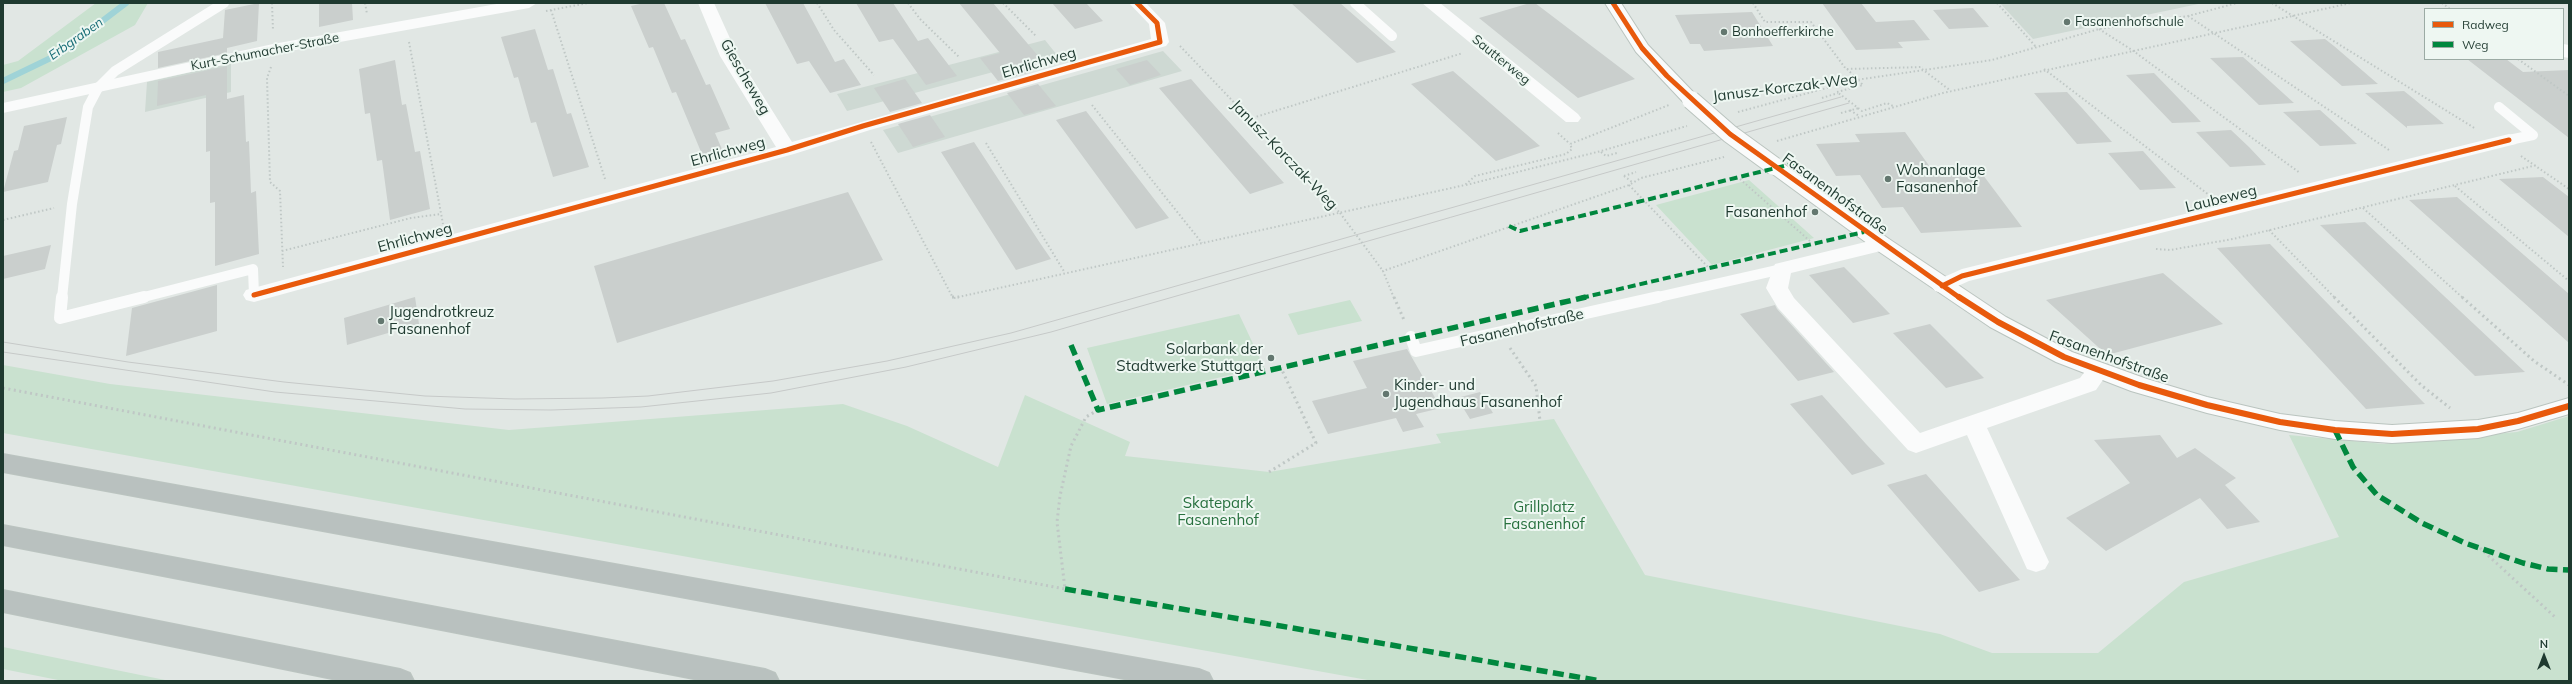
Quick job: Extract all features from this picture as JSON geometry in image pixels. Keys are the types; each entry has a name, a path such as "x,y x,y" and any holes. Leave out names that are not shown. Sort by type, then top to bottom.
{"highway":[{"path":"3,463 1198,681"},
{"path":"3,535 765,681"},
{"path":"3,601 400,681"}],"street":[{"name":"Kurt-Schumacher-Straße","path":"3,108 273,49 528,3"},
{"name":"Giescheweg","path":"706,3 729,56 775,128 787,150"},
{"path":"1137,3 1157,23 1160,42"},
{"name":"Sautterweg","path":"1430,3 1572,118"},
{"name":"Fasanenhofstraße","path":"1613,3 1642,48 1691,100 1730,134 1942,286 2034,343 2098,371 2207,405 2280,422 2335,430 2392,434 2478,429 2518,421 2569,406"},
{"name":"Ehrlichweg","path":"254,295 787,150 863,126 1160,42"},
{"name":"Laubeweg","path":"1942,286 1962,276 2230,211 2503,142"},
{"name":"Fasanenhofstraße","path":"1882,244 1782,269 1776,288 1786,303 1916,444 2088,384 2098,371"},
{"path":"1974,424 2036,562"}],"lane":[{"path":"224,3 115,71 98,88 88,107 72,204 60,318 252,268 254,295"},
{"path":"1355,3 1392,36"},
{"path":"2498,107 2533,134 2503,142"},
{"name":"Fasanenhofstraße","path":"1411,337 1416,351 1782,269"}],"path":[{"path":"272,3 273,49"},
{"path":"817,3 834,30 874,75"},
{"path":"908,3 920,19 959,57"},
{"path":"1003,3 1036,36"},
{"path":"1753,3 1766,22 1811,22 1846,69 1863,85 1822,98"},
{"path":"1997,3 2037,48"},
{"path":"2272,3 2503,142 2569,189"},
{"path":"1776,141 1893,106 1951,91 2212,32 2351,3"},
{"path":"551,10 611,197"},
{"path":"2188,16 2411,165"},
{"path":"2099,29 2132,50 2298,171 2316,189"},
{"path":"408,36 446,242"},
{"path":"1249,119 1484,47"},
{"path":"2519,60 2569,96"},
{"path":"1846,69 1933,67"},
{"path":"1922,69 1951,91"},
{"path":"2044,69 2230,211"},
{"path":"269,71 267,78 270,182 280,191 284,288"},
{"path":"1731,114 1856,80"},
{"path":"1823,90 1831,95"},
{"path":"1839,93 1862,111 1887,103 1893,106"},
{"path":"1092,106 1202,243"},
{"path":"1841,113 1859,108"},
{"path":"1850,110 1859,117"},
{"path":"1465,185 1601,151 1692,124"},
{"path":"863,126 953,298 1340,213 1383,271 1411,337"},
{"path":"986,143 1065,273"},
{"path":"1601,151 1606,156 1617,153"},
{"path":"1383,271 1629,185 1641,178 1728,156"},
{"path":"2148,248 2170,250 2269,230 2537,165"},
{"path":"1632,182 1624,176 1636,172"},
{"path":"1740,179 1813,244"},
{"path":"1629,185 1708,267"},
{"path":"2455,186 2569,281"},
{"path":"3,220 72,204"},
{"path":"2363,208 2534,361 2569,385"},
{"path":"282,251 411,218 441,214"},
{"path":"2269,230 2421,385"},
{"path":"1500,333 1536,386 1540,421"},
{"path":"1269,472 1316,443 1281,368"},
{"path":"3,388 1066,589 1057,522 1060,496 1071,446 1086,417 1098,410"},
{"path":"2480,548 2555,617"}],"shaded area":[{"name":"Fasanenhofschule","path":"2000,3 2203,3 2033,39"},
{"path":"1045,40 1057,55 847,111 837,94"},
{"path":"1163,51 1182,71 898,153 883,130"},
{"path":"231,63 231,92 145,112 147,82"}],"green space":[{"path":"96,3 148,3 135,25 21,88 3,92 3,65 18,61"},
{"path":"1749,180 1814,238 1712,265 1656,205"},
{"path":"1350,300 1362,321 1298,335 1288,314"},
{"path":"1239,314 1264,367 1107,404 1087,348"},
{"path":"3,365 110,384 509,430 843,404 907,426 998,467 1025,395 1130,442 1125,456 1269,472 1441,443 1436,434 1554,419 1645,575 1940,634 1992,653 2098,653 2184,582 2339,537 2289,435 2384,444 2517,432 2569,416 2569,681 1373,681 3,433"},
{"path":"3,647 170,681 63,681 3,669"}],"building":[{"path":"259,3 257,41 227,48 227,53 158,68 158,52 223,38 225,10"},
{"path":"319,3 352,3 353,20 319,27"},
{"path":"644,3 664,3 681,40 685,39 706,85 710,84 730,129 715,133 724,154 704,159 676,92 672,93 653,47 649,48 631,6"},
{"path":"765,3 803,3 835,62 844,59 861,85 830,93 809,61 797,64"},
{"path":"856,3 893,3 918,41 928,38 957,76 926,85 893,39 879,42"},
{"path":"959,3 993,3 1039,57 1020,63 1028,73 998,81 980,58 1000,53"},
{"path":"1052,3 1086,3 1103,21 1075,29"},
{"path":"1291,3 1340,3 1396,52 1357,63"},
{"path":"1530,3 1535,3 1635,79 1578,98 1479,18"},
{"path":"1822,3 1861,3 1876,22 1914,20 1930,40 1898,42 1903,48 1856,50"},
{"path":"1973,8 1989,27 1949,29 1933,10"},
{"name":"Bonhoefferkirche","path":"1752,12 1773,46 1704,51 1700,44 1690,44 1675,15"},
{"path":"535,29 548,70 553,69 567,114 571,113 589,167 553,177 536,122 531,123 518,77 514,78 501,37"},
{"path":"2325,39 2378,84 2342,86 2290,41"},
{"path":"2243,57 2294,103 2259,105 2210,58"},
{"path":"395,60 402,105 406,104 415,152 420,151 430,209 390,220 382,160 377,161 370,113 365,114 359,69"},
{"path":"1147,60 1161,75 1130,85 1116,69"},
{"path":"2468,60 2507,60 2523,72 2569,70 2569,138"},
{"path":"227,66 227,99 244,95 246,142 249,141 251,193 256,191 259,254 215,266 215,202 210,203 210,151 206,152 206,95 157,106 158,81"},
{"path":"1453,71 1540,146 1496,161 1411,84"},
{"path":"2154,73 2201,122 2172,123 2126,75"},
{"path":"905,79 922,103 890,112 874,88"},
{"path":"1191,79 1284,183 1250,194 1159,88"},
{"path":"1038,84 1056,106 1024,115 1007,93"},
{"path":"2404,91 2444,124 2407,126 2407,128 2365,93"},
{"path":"2067,92 2112,142 2077,144 2034,93"},
{"path":"2320,110 2357,144 2320,146 2283,112"},
{"path":"1086,111 1169,218 1136,229 1056,120"},
{"path":"930,115 945,137 913,147 898,124"},
{"path":"67,117 61,144 57,145 48,182 3,192 14,151 18,150 24,126"},
{"path":"2231,130 2266,165 2230,167 2196,132"},
{"name":"Wohnanlage Fasanenhof","path":"1905,132 1935,174 1980,171 2022,227 1921,233 1903,207 1882,208 1860,175 1836,176 1816,144 1860,142 1855,134"},
{"path":"974,142 1051,259 1016,270 941,152"},
{"path":"2143,151 2176,188 2140,190 2108,153"},
{"path":"2543,177 2569,197 2569,237 2499,179"},
{"path":"848,192 883,260 617,343 594,266"},
{"path":"2457,197 2569,294 2569,343 2409,200"},
{"path":"2365,222 2525,372 2475,376 2320,225"},
{"path":"2270,244 2425,404 2366,409 2217,248"},
{"path":"51,245 45,269 3,279 3,256"},
{"path":"1844,267 1890,314 1853,323 1809,275"},
{"path":"2163,273 2223,324 2107,355 2046,300"},
{"path":"217,285 217,331 126,356 132,308"},
{"name":"Jugendrotkreuz Fasanenhof","path":"415,297 419,324 347,345 344,318"},
{"path":"1775,305 1834,372 1798,381 1740,314"},
{"path":"1930,324 1984,378 1946,388 1893,333"},
{"name":"Kinder- und Jugendhaus Fasanenhof","path":"1407,349 1441,408 1416,414 1424,427 1403,432 1396,418 1328,434 1312,401 1367,388 1353,361"},
{"path":"1480,392 1493,413 1470,419 1457,398"},
{"path":"1822,395 1885,464 1852,475 1790,404"},
{"path":"2160,435 2177,458 2195,448 2236,478 2225,485 2260,522 2227,529 2200,498 2106,551 2066,518 2130,483 2094,440"},
{"path":"1926,474 2020,580 1979,592 1887,485"}],"waterway":[{"name":"Erbgraben","path":"3,81 59,54 126,3"}],"tram line":[{"path":"3,342 128,362 284,382 425,396 515,399 602,398 648,396 773,381 887,361 1011,333 1841,97"},
{"path":"3,352 275,392 465,409 551,410 641,407 771,393 906,367 1051,332 1849,103"}],"marked path":[{"path":"1509,226 1520,231 1754,175 1796,163"},
{"path":"1071,345 1098,410 1864,232"},
{"path":"2335,430 2353,467 2377,495 2422,523 2465,543 2523,563 2548,569 2569,570"},
{"path":"1065,589 1601,681"}],"cycle path":[{"path":"254,295 787,150 863,126 1160,42 1157,23 1137,3"},
{"path":"1613,3 1642,48 1667,76 1691,100 1730,134 1942,286 1998,322 2064,357 2139,385 2207,405 2280,422 2335,430 2392,434 2478,429 2518,421 2569,406"},
{"path":"1942,286 1962,276 2509,140"}],"place":[{"name":"Fasanenhofschule","path":"2067,22"},
{"name":"Bonhoefferkirche","path":"1724,32"},
{"name":"Wohnanlage Fasanenhof","path":"1888,179"},
{"name":"Fasanenhof","path":"1815,212"},
{"name":"Jugendrotkreuz Fasanenhof","path":"381,321"},
{"name":"Solarbank der Stadtwerke Stuttgart","path":"1271,358"},
{"name":"Kinder- und Jugendhaus Fasanenhof","path":"1386,394"}],"park label":[{"name":"Skatepark Fasanenhof","path":"1218,512"},
{"name":"Grillplatz Fasanenhof","path":"1544,516"}]}
